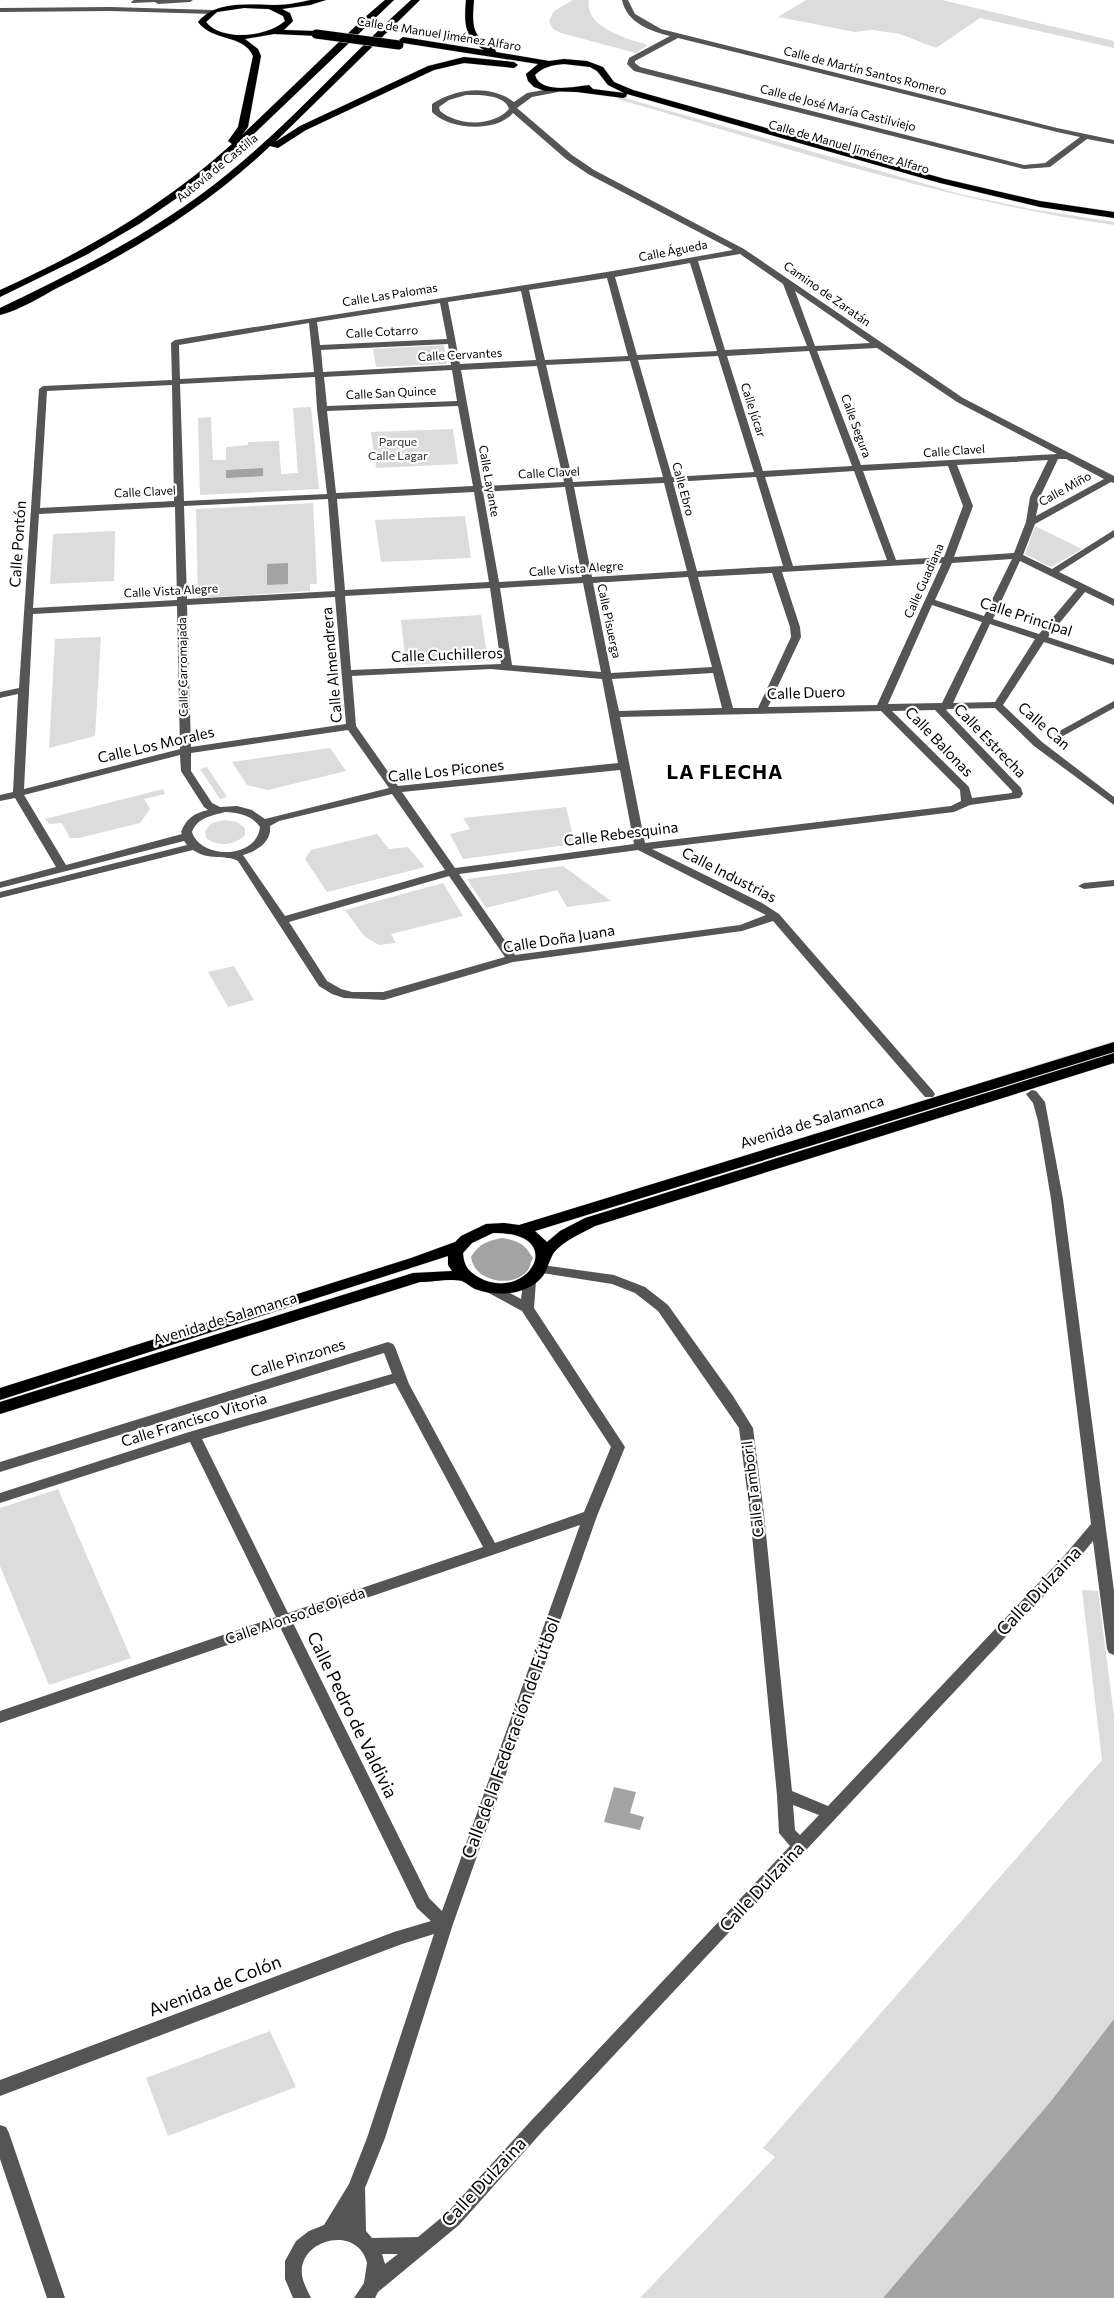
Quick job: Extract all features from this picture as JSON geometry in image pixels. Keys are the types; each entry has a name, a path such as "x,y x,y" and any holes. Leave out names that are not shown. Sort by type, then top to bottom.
{"highway":[{"path":"319,31 275,32 237,37 216,33 204,26 202,22 212,12 247,5 271,7 322,0"},
{"name":"Autovía de Castilla","path":"0,294 93,246 137,220 211,167 253,131 358,28 390,0"},
{"name":"Autovía de Castilla","path":"0,312 76,275 161,227 234,174 274,138 379,33 416,0"},
{"path":"470,0 468,29 471,36 485,48 500,55"},
{"path":"271,7 287,15 289,21"},
{"path":"289,21 319,31"},
{"path":"275,32 289,21"},
{"name":"Calle de Manuel Jiménez Alfaro","path":"319,31 500,55 528,61 584,63 599,69 604,77 614,85 630,92 943,181 1040,204 1114,215"},
{"path":"211,167 221,153 238,136 243,127 256,68 257,56 255,51 237,37"},
{"name":"Calle de Manuel Jiménez Alfaro","path":"401,42 514,65 524,68 530,74"},
{"path":"234,174 303,128 431,68 464,60 514,65"},
{"path":"534,83 529,77 530,74 537,67 552,63"},
{"path":"580,90 596,85 604,77"},
{"name":"Calle de Manuel Jiménez Alfaro","path":"534,83 555,90 580,90 625,95 946,188 1042,209 1114,220"},
{"name":"Avenida de Salamanca","path":"520,1230 1114,1047"},
{"name":"Avenida de Salamanca","path":"545,1252 565,1235 590,1222 1114,1058"},
{"path":"491,1228 520,1230 533,1236 540,1242 545,1252 542,1269 529,1281 513,1288 490,1288 473,1283 463,1276 456,1264 455,1256 458,1247 472,1234 491,1228"},
{"name":"Avenida de Salamanca","path":"0,1394 417,1262 458,1247"},
{"name":"Avenida de Salamanca","path":"0,1408 419,1277 463,1276"}],"street":[{"path":"12,10 155,0"},
{"path":"0,10 48,9 190,0"},
{"name":"Calle de Martín Santos Romero","path":"625,0 626,6 633,17 658,31 1114,142"},
{"path":"48,9 212,12"},
{"path":"0,16 141,13 174,15 202,22"},
{"name":"Calle de José María Castilviejo","path":"676,36 632,60 631,64 637,69 1024,166 1046,165 1086,136"},
{"path":"498,120 510,114 513,108 530,95 535,88 534,83"},
{"path":"530,123 498,120 476,124 454,122 442,117 435,109 441,100 459,94 482,93 502,97 530,95 555,90"},
{"name":"Camino de Zaratán","path":"502,97 569,157 592,172 741,251 960,400 1065,456 1113,479"},
{"name":"Calle Águeda","path":"610,275 741,251"},
{"name":"Calle Júcar","path":"693,260 789,569"},
{"name":"Calle Las Palomas","path":"175,343 312,320 610,275"},
{"name":"Calle Ebro","path":"610,275 668,480 716,670 728,710"},
{"name":"Calle Segura","path":"787,282 893,564"},
{"name":"Calle Pisuerga","path":"524,288 569,484 608,676 716,670"},
{"path":"793,299 801,296 810,297"},
{"name":"Calle Layante","path":"443,300 457,367 496,586 507,667"},
{"name":"Calle Almendrera","path":"312,320 332,496 351,726 512,959"},
{"name":"Calle Cotarro","path":"315,348 451,341"},
{"name":"Calle Carromajada","path":"175,343 178,380 186,771 210,809"},
{"name":"Calle Cervantes","path":"43,389 178,380 878,345"},
{"name":"Calle Pontón","path":"18,794 43,389"},
{"name":"Calle San Quince","path":"321,409 462,403"},
{"name":"Calle Clavel","path":"35,511 668,480 1065,456"},
{"name":"Calle Estrecha","path":"967,802 998,799 1018,794 1017,790 940,710 946,706 1018,556 1031,522 1030,516 1036,499 1054,457"},
{"name":"Calle Guadiana","path":"882,706 948,560 968,506 952,464"},
{"name":"Calle Miño","path":"1031,522 1113,479"},
{"path":"1053,572 1114,533"},
{"name":"Calle Vista Alegre","path":"28,611 1018,556 1114,603"},
{"path":"762,710 796,637 795,627 776,570"},
{"name":"Calle Can","path":"1083,588 1042,637 998,705 1038,744 1114,802"},
{"name":"Calle Principal","path":"929,601 1114,662"},
{"name":"Calle Cuchilleros","path":"347,673 491,666 608,676"},
{"path":"608,676 640,846"},
{"path":"0,695 23,690"},
{"path":"1059,734 1114,704"},
{"name":"Calle Duero","path":"615,714 882,706 998,705"},
{"name":"Calle Balonas","path":"882,706 964,789 967,802"},
{"name":"Calle Los Morales","path":"0,798 185,751 351,726"},
{"name":"Calle Los Picones","path":"262,822 394,790 624,766"},
{"path":"18,794 63,869"},
{"name":"Calle Rebesquina","path":"282,920 452,872 640,846 954,808 967,802"},
{"path":"210,809 241,810 262,822 265,833 263,838 253,848 240,855 205,853 192,847 185,837 185,831 192,821 210,809"},
{"path":"0,886 185,837"},
{"name":"Calle Industrias","path":"640,846 775,916 929,1094"},
{"path":"0,895 192,847"},
{"path":"240,855 282,920"},
{"path":"1084,886 1114,883"},
{"name":"Calle Doña Juana","path":"282,920 323,983 332,991 363,997 384,996 512,959 742,928 775,916"},
{"path":"1032,1094 1039,1102 1044,1121 1056,1199 1114,1649"},
{"name":"Calle Tamboril","path":"542,1269 614,1280 640,1290 663,1308 728,1399 746,1428 757,1514 785,1795 787,1833 801,1846"},
{"path":"527,1308 529,1281"},
{"name":"Calle de la Federación de Fútbol","path":"331,2230 356,2188 376,2138 445,1924 590,1516 618,1447 527,1308 490,1288"},
{"name":"Calle Pinzones","path":"0,1467 388,1348 399,1377 491,1549"},
{"name":"Calle Francisco Vitoria","path":"0,1498 194,1436 399,1377"},
{"name":"Calle Pedro de Valdivia","path":"194,1436 423,1903 445,1924"},
{"name":"Calle Alonso de Ojeda","path":"0,1717 590,1516"},
{"name":"Calle Dulzaina","path":"368,2291 453,2219 535,2128 1069,1560 1098,1525"},
{"path":"785,1795 830,1813"},
{"name":"Avenida de Colón","path":"0,2088 400,1937 445,1924"},
{"path":"0,2133 56,2298"},
{"name":"Calle de la Federación de Fútbol","path":"356,2188 363,2241 376,2262 368,2291"},
{"path":"302,2298 293,2281 293,2263 299,2251 308,2241 331,2230 343,2231 363,2241 421,2245"}],"green space":[{"path":"573,0 589,0 589,10 593,18 600,25 619,36 648,45 636,53 561,33 553,29 549,21 554,11"},
{"path":"806,0 942,0 1114,41 1114,48 980,18 936,48 900,34 872,30 855,32 778,17"},
{"path":"621,97 964,195 1031,209 1114,222 1114,225 988,202 864,171 617,99"},
{"path":"444,345 447,364 376,367 373,349"},
{"path":"311,407 319,489 200,495 198,418 211,417 213,460 226,460 226,447 248,445 248,442 279,441 281,474 298,473 293,408"},
{"name":"Parque Calle Lagar","path":"453,429 458,464 376,468 371,432"},
{"path":"313,503 317,584 310,584 310,591 198,598 196,509"},
{"path":"465,516 471,558 381,562 375,520"},
{"path":"1035,526 1082,549 1051,567 1025,554"},
{"path":"115,531 114,581 50,584 53,534"},
{"path":"481,615 488,661 406,665 401,620"},
{"path":"101,637 95,736 49,748 55,639"},
{"path":"330,748 346,771 268,790 247,785 232,762"},
{"path":"207,767 227,797 220,799 200,769"},
{"path":"163,789 165,794 144,799 150,809 140,823 79,838 70,838 62,823 49,824 45,819"},
{"path":"566,807 575,844 463,859 450,834 470,829 463,818"},
{"path":"225,820 237,822 245,828 245,835 241,839 226,844 216,843 206,838 205,831 212,823"},
{"path":"377,834 389,849 408,847 425,867 327,892 305,859 311,850"},
{"path":"563,866 611,901 567,907 557,890 486,908 467,879"},
{"path":"443,883 463,916 391,934 396,943 379,945 364,936 345,910"},
{"path":"234,966 254,1000 228,1007 208,972"},
{"path":"58,1489 131,1658 49,1685 0,1566 0,1508"},
{"path":"1082,1590 1098,1591 1114,1716 1114,2019 1051,2101 883,2298 640,2298 775,2157 763,2148 1102,1760"},
{"path":"270,2031 296,2087 168,2136 146,2078"}],"shaded area":[{"path":"263,468 263,476 226,478 226,470"},
{"path":"288,563 288,584 267,585 267,564"},
{"path":"502,1238 513,1240 520,1244 527,1249 533,1258 528,1270 514,1280 495,1280 487,1277 474,1266 471,1257 484,1244"},
{"path":"614,1787 636,1792 630,1813 644,1817 640,1830 604,1822"},
{"path":"1114,2019 1114,2298 883,2298 1051,2101"}],"district":[{"name":"LA FLECHA","path":"725,772"}]}
